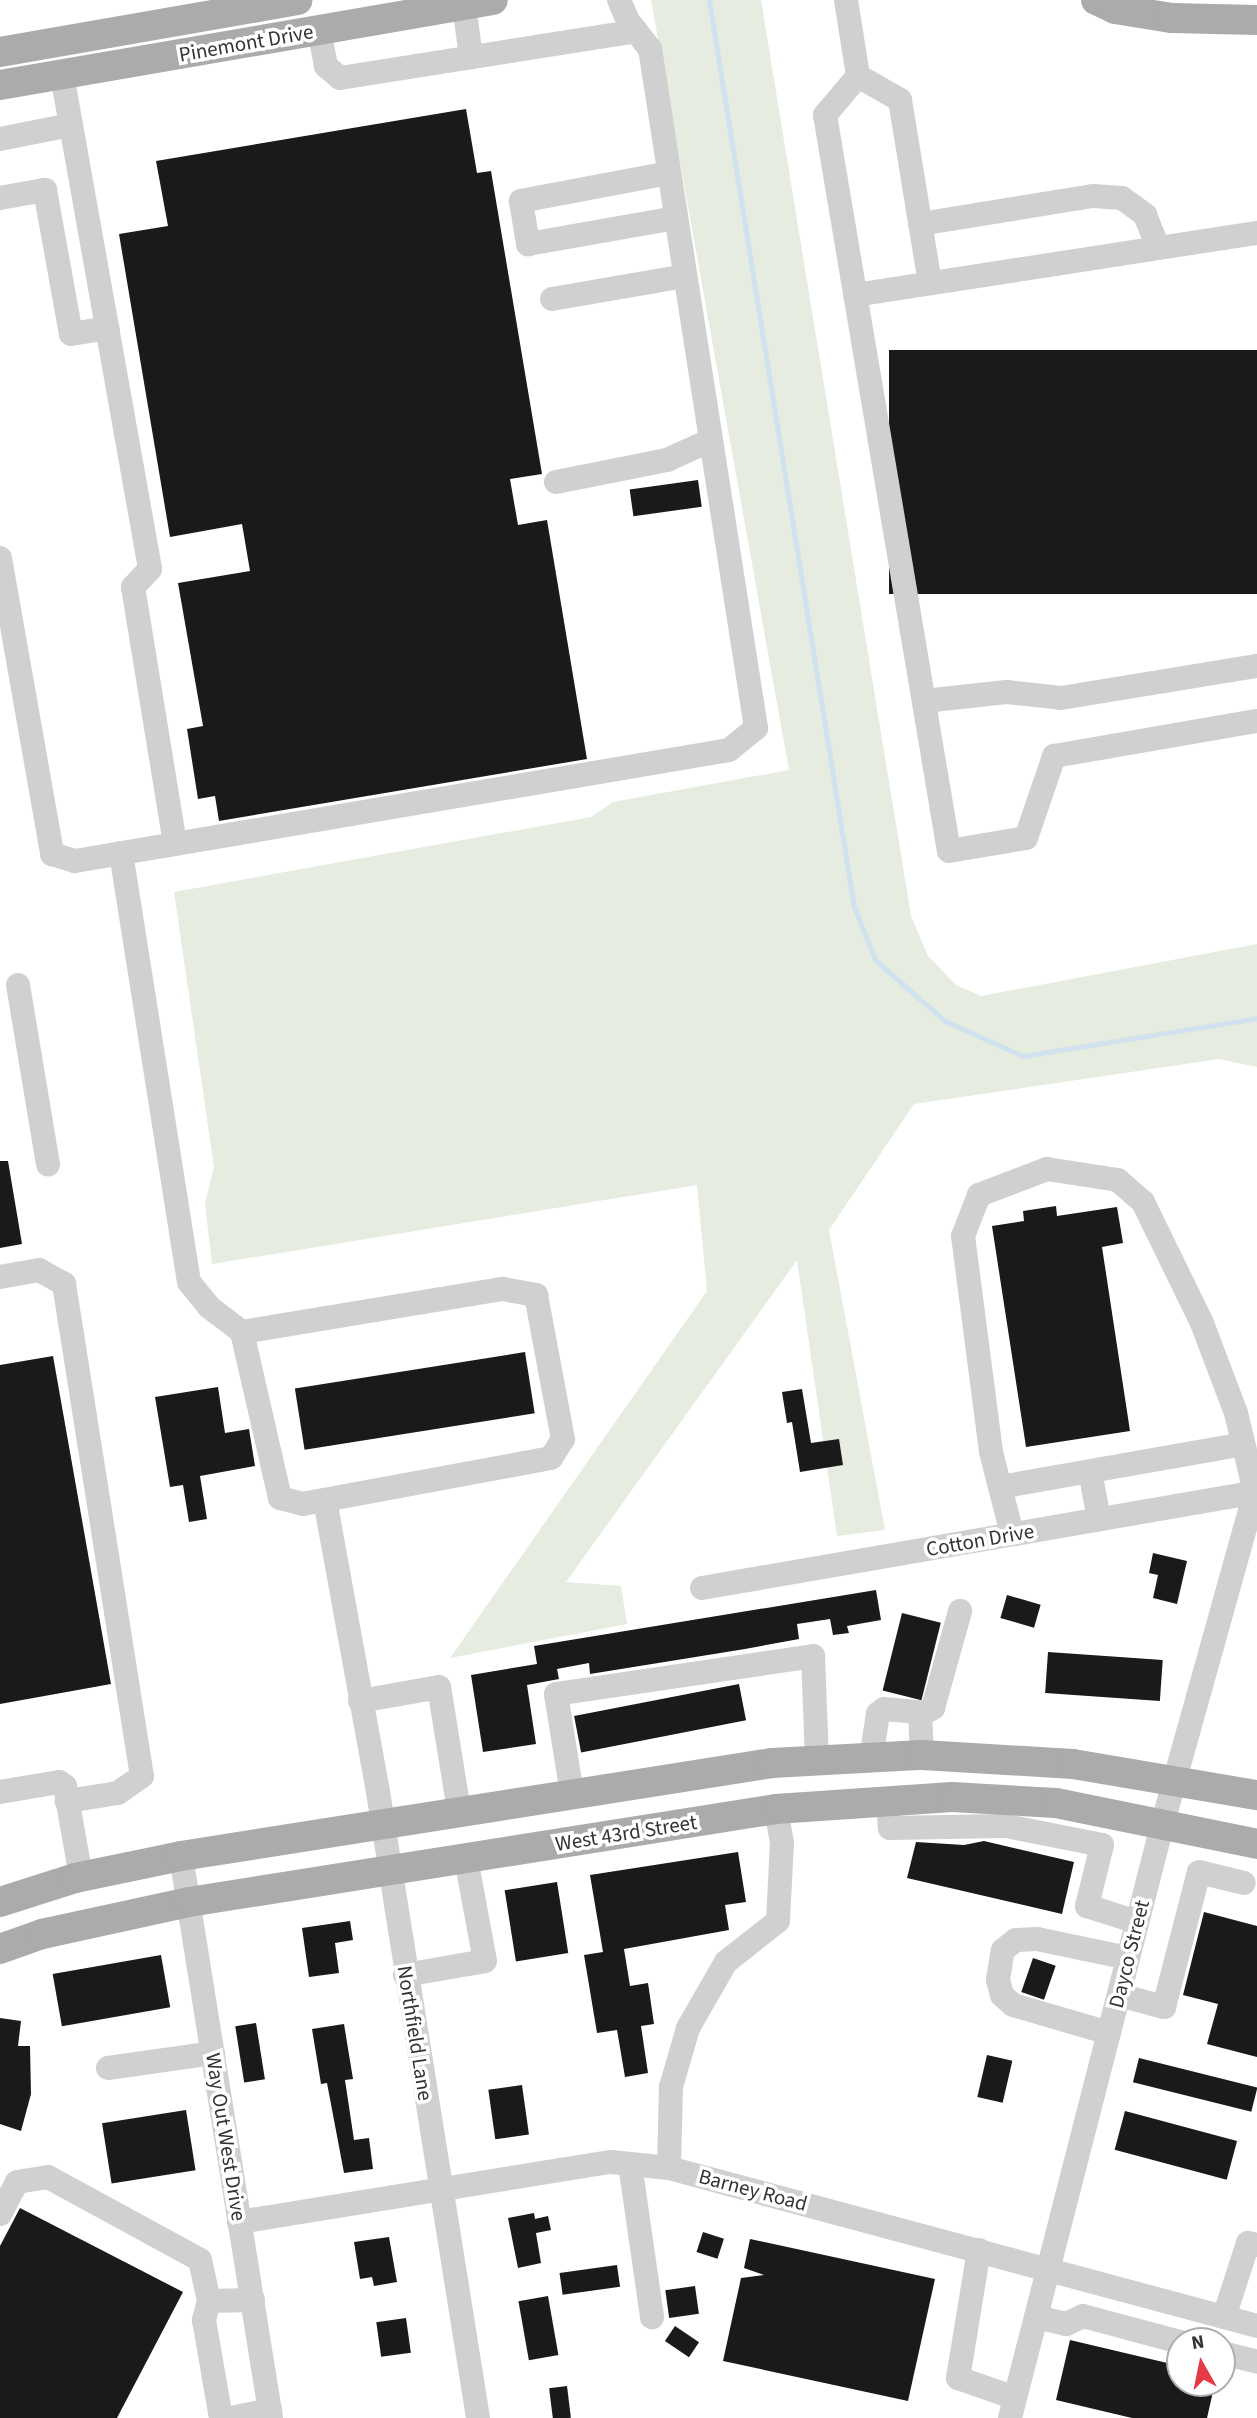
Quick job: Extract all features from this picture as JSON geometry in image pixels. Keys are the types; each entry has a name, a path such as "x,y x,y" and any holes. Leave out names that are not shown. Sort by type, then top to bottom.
{"main road":[{"name":"Pinemont Drive","path":"0,52 297,0"},
{"path":"1096,0 1115,9 1161,9 1257,20"},
{"path":"1232,0 1257,1"},
{"name":"Pinemont Drive","path":"0,85 473,2"},
{"path":"0,1902 81,1877 181,1856 382,1822 772,1763 922,1755 1073,1764 1175,1778 1257,1795"},
{"path":"772,1763 776,1809"},
{"name":"West 43rd Street","path":"0,1949 42,1934 189,1902 776,1809 952,1797 1056,1803 1163,1822 1254,1843"}],"street":[{"path":"0,558 52,854 75,861 729,750 756,728 650,49 636,31 620,0"},
{"path":"846,0 858,76 825,115 949,851 1026,838 1054,755 1257,721"},
{"path":"471,57 473,2"},
{"path":"145,26 152,59"},
{"path":"318,30 327,66 340,78 636,31"},
{"path":"62,75 150,569 133,587 175,844"},
{"path":"858,76 900,100 930,283"},
{"path":"0,139 71,125"},
{"path":"669,173 521,201 528,244 676,218"},
{"path":"0,198 45,190 71,334 108,328"},
{"path":"920,224 1093,196 1122,198 1145,215 1158,248"},
{"path":"855,295 1257,233"},
{"path":"552,299 684,276"},
{"path":"556,482 667,460 711,440"},
{"path":"924,701 1007,692 1061,698 1257,666"},
{"path":"121,853 190,1282 209,1307 242,1332 279,1498 303,1504 551,1458 563,1439 536,1295 502,1289 242,1332"},
{"path":"15,986 48,1166"},
{"path":"1012,1534 990,1452 963,1236 979,1195 1047,1169 1118,1180 1143,1202 1202,1323 1243,1444 1256,1492"},
{"path":"0,1277 39,1270 64,1284 142,1776 118,1793 67,1801"},
{"path":"1000,1488 1243,1444"},
{"path":"1090,1471 1099,1519"},
{"name":"Cotton Drive","path":"702,1588 1256,1492"},
{"name":"Dayco Street","path":"1012,2408 1163,1822 1256,1492"},
{"name":"Northfield Lane","path":"325,1500 382,1822 478,2418"},
{"path":"871,1758 878,1714 884,1709 922,1714 933,1707 960,1611"},
{"path":"572,1794 556,1695 813,1656 817,1761"},
{"path":"360,1701 439,1687 459,1811"},
{"path":"922,1714 922,1755"},
{"path":"0,1792 59,1782 65,1786 81,1877"},
{"path":"888,1802 890,1828 1006,1826 1102,1845 1087,1906 1137,1922"},
{"path":"668,2168 671,2087 688,2028 726,1962 778,1920 782,1843 776,1809"},
{"path":"1119,1994 1164,2007 1199,1872 1250,1885 1254,1843"},
{"name":"Way Out West Drive","path":"181,1856 271,2414"},
{"path":"405,1975 485,1961 466,1858"},
{"path":"1109,2033 1013,2005 1002,1995 998,1980 1003,1950 1016,1940 1037,1939 1128,1958"},
{"path":"108,2067 212,2053"},
{"name":"Barney Road","path":"239,2222 439,2187 611,2162 668,2168 1257,2326"},
{"path":"630,2164 652,2316"},
{"path":"0,2214 17,2182 48,2177 200,2260 209,2301 204,2320 220,2418"},
{"path":"1224,2317 1248,2243 1257,2245"},
{"path":"979,2250 958,2378 1012,2408"},
{"path":"209,2301 253,2300"},
{"path":"1035,2317 1066,2324 1083,2316 1166,2338"},
{"path":"1236,2357 1257,2362"},
{"path":"231,2418 271,2414"}],"shaded area":[{"path":"651,0 761,0 911,916 928,956 956,985 981,996 1257,944 1257,1067 1219,1059 914,1104 829,1230 885,1530 837,1536 797,1260 566,1582 621,1586 627,1624 450,1658 707,1291 697,1185 212,1264 205,1204 214,1167 174,892 591,817 613,802 789,770"}],"building":[{"path":"466,109 477,173 491,171 542,474 510,479 518,525 547,520 587,759 219,821 215,796 198,799 187,729 203,726 178,583 250,571 242,524 170,537 119,234 168,226 156,161"},
{"path":"889,350 1257,350 1257,594 889,594"},
{"path":"698,480 702,507 633,516 630,490"},
{"path":"0,1161 8,1161 22,1244 0,1248"},
{"path":"1056,1206 1057,1216 1117,1207 1123,1243 1102,1247 1130,1431 1026,1447 992,1226 1024,1221 1023,1211"},
{"path":"525,1352 535,1413 305,1450 295,1388"},
{"path":"53,1356 111,1684 0,1704 0,1365"},
{"path":"218,1387 225,1433 249,1429 255,1466 200,1476 207,1519 189,1522 183,1485 170,1487 155,1397"},
{"path":"802,1389 811,1443 839,1439 843,1465 800,1472 792,1422 787,1423 782,1392"},
{"path":"1153,1553 1187,1561 1177,1604 1153,1598 1158,1575 1149,1573"},
{"path":"876,1590 881,1620 847,1626 849,1633 833,1635 830,1619 797,1624 799,1639 745,1649 590,1674 589,1663 557,1669 559,1679 527,1685 536,1744 483,1752 471,1675 537,1664 534,1646"},
{"path":"1007,1595 1041,1605 1034,1628 1000,1618"},
{"path":"902,1613 941,1623 921,1700 883,1691"},
{"path":"1048,1652 1163,1660 1160,1701 1045,1693"},
{"path":"739,1684 746,1720 581,1752 574,1716"},
{"path":"984,1841 1074,1862 1062,1914 907,1878 916,1842 964,1845"},
{"path":"738,1852 746,1902 725,1905 729,1930 624,1949 630,1986 648,1983 654,2024 641,2026 648,2073 625,2077 617,2030 597,2033 584,1955 603,1952 590,1875"},
{"path":"557,1882 568,1953 516,1961 505,1890"},
{"path":"1204,1912 1257,1926 1257,2057 1207,2044 1218,2004 1183,1995"},
{"path":"350,1921 353,1940 335,1943 339,1973 309,1977 302,1928"},
{"path":"161,1955 170,2007 62,2026 53,1974"},
{"path":"1033,1958 1056,1966 1044,2000 1021,1992"},
{"path":"0,2018 21,2021 18,2046 30,2046 31,2094 21,2131 0,2124"},
{"path":"256,2023 265,2079 244,2083 235,2026"},
{"path":"344,2024 353,2079 345,2080 354,2140 369,2138 373,2169 344,2173 327,2083 321,2084 312,2029"},
{"path":"987,2055 1012,2061 1003,2103 977,2097"},
{"path":"1139,2058 1257,2087 1251,2112 1133,2082"},
{"path":"522,2085 529,2135 495,2139 488,2090"},
{"path":"186,2110 196,2170 112,2184 102,2123"},
{"path":"1125,2111 1237,2141 1227,2180 1115,2150"},
{"path":"20,2208 183,2292 117,2418 0,2418 0,2246"},
{"path":"534,2213 535,2219 548,2216 551,2230 536,2233 541,2263 518,2268 508,2218"},
{"path":"703,2232 724,2239 717,2259 697,2252"},
{"path":"389,2237 397,2282 374,2286 372,2277 360,2279 354,2242"},
{"path":"750,2239 935,2279 908,2401 723,2361 741,2278 764,2275 744,2268"},
{"path":"617,2265 620,2287 563,2295 560,2273"},
{"path":"695,2286 699,2314 669,2318 665,2290"},
{"path":"548,2296 558,2355 529,2360 518,2301"},
{"path":"406,2318 411,2353 381,2357 376,2322"},
{"path":"675,2326 699,2342 689,2357 665,2341"},
{"path":"1070,2340 1166,2363 1166,2397 1212,2397 1207,2418 1132,2418 1056,2400"},
{"path":"567,2386 571,2418 553,2418 549,2388"}],"waterway":[{"path":"709,0 854,907 875,960 945,1021 1023,1056 1257,1018"}]}
